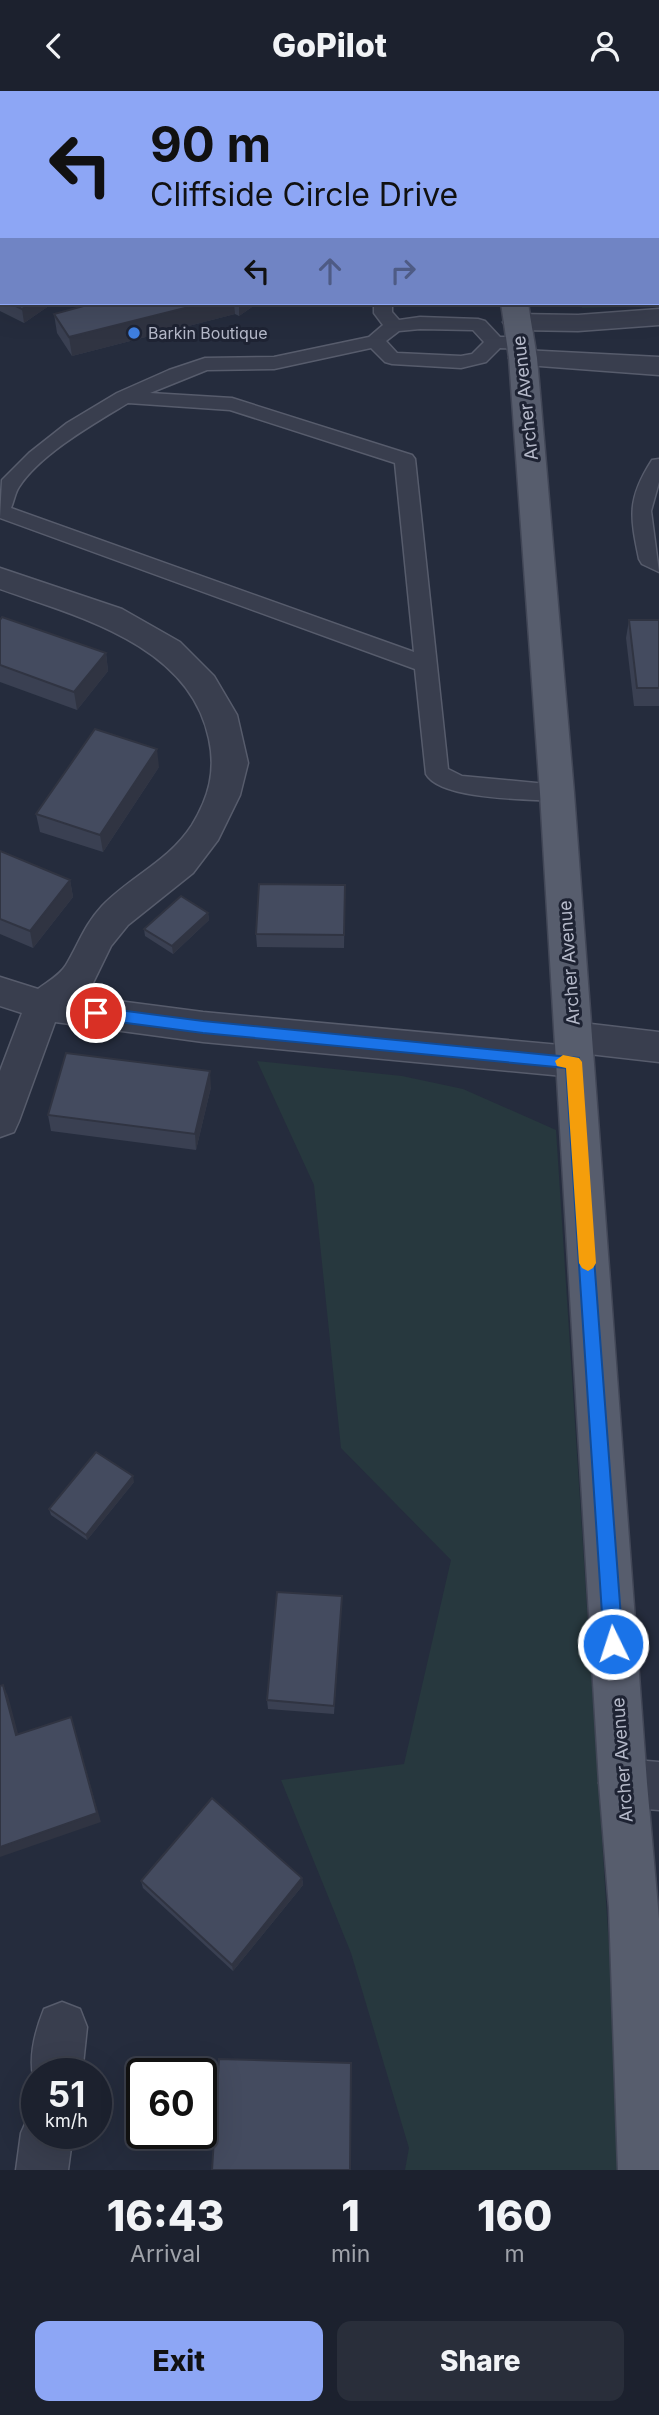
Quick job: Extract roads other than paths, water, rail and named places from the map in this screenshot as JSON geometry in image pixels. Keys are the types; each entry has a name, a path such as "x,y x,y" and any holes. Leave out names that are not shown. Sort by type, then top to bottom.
{"main road":[{"name":"Archer Avenue","path":"514,334 557,793 574,1050 641,1784 646,1907 644,2170"}],"street":[{"path":"514,334 578,323 659,317"},
{"path":"514,334 659,366"},
{"path":"0,578 111,617 169,650 203,684 221,715 231,764 223,795 206,831 181,864 115,915 97,937 78,977 43,1006 0,1121"},
{"path":"0,991 43,1006 203,1027 574,1050 659,1047"},
{"path":"42,2170 45,2149"}],"lane":[{"path":"383,305 383,313 394,326"},
{"path":"426,665 0,511 9,485 36,457 74,427 124,397 176,374 205,365 274,363 375,341 394,326 420,323 478,324 514,334"},
{"path":"375,341 392,358 461,362 479,358 514,334"},
{"path":"124,397 232,404 405,459 437,774 459,784 557,793"},
{"path":"659,465 647,482 639,502 649,559 659,565"}],"place":[{"name":"Barkin Boutique","path":"134,333"}]}
